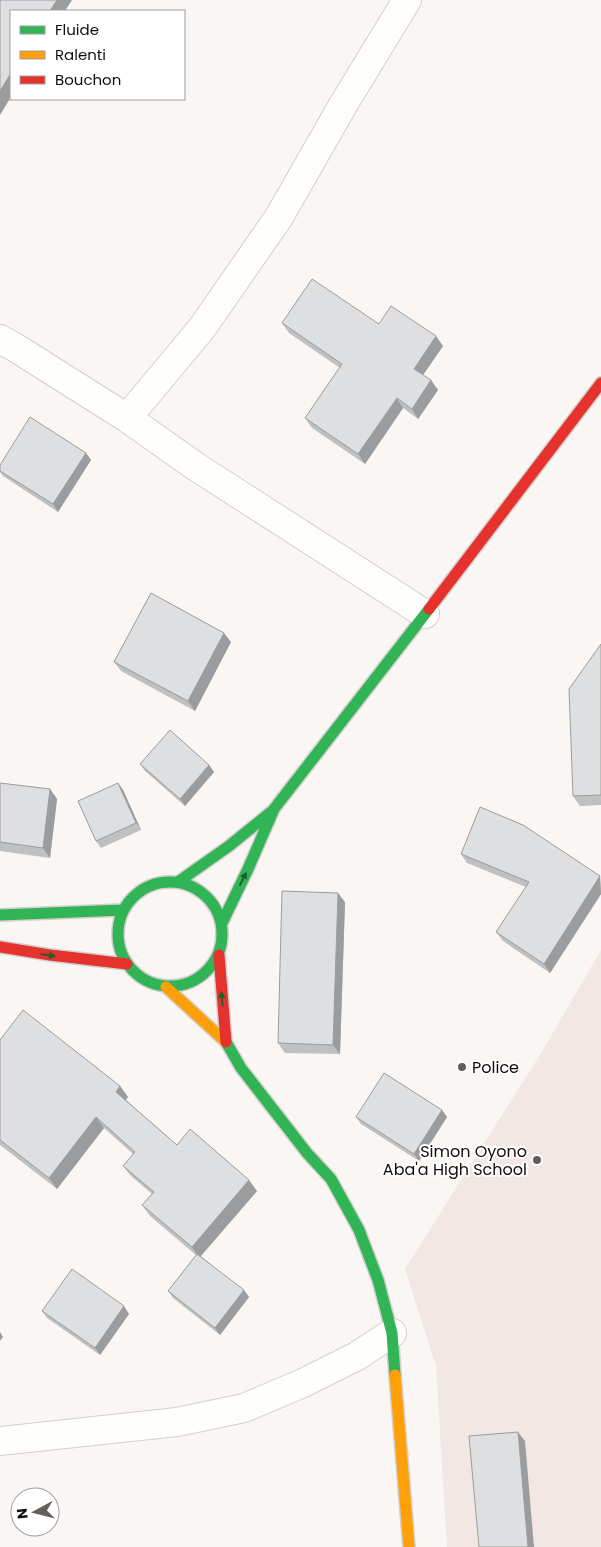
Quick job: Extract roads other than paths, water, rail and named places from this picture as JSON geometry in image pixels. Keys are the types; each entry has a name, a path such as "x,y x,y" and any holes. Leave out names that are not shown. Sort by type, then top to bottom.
{"main road":[{"path":"178,882 229,846 274,809 601,383"},
{"path":"222,923 274,809"},
{"path":"219,956 210,969 198,979 183,986 166,987 152,984 138,976 127,964 120,951 119,923 123,910 133,897 146,887 161,882 178,882 193,886 206,896 216,909 222,923 223,940 219,956 226,1042"},
{"path":"0,915 123,910"},
{"path":"0,947 50,956 127,964"},
{"path":"166,987 226,1042 241,1068 307,1153 330,1179 359,1230 378,1280 392,1333 409,1547"}],"street":[{"path":"127,418 202,328 279,217 343,105 407,0"},
{"path":"0,339 127,418 195,466 425,614"},
{"path":"0,1441 177,1422 244,1408 303,1383 357,1356 392,1333"}],"place":[{"name":"Police","path":"462,1067"},
{"name":"Simon Oyono Aba'a High School","path":"537,1160"}]}
